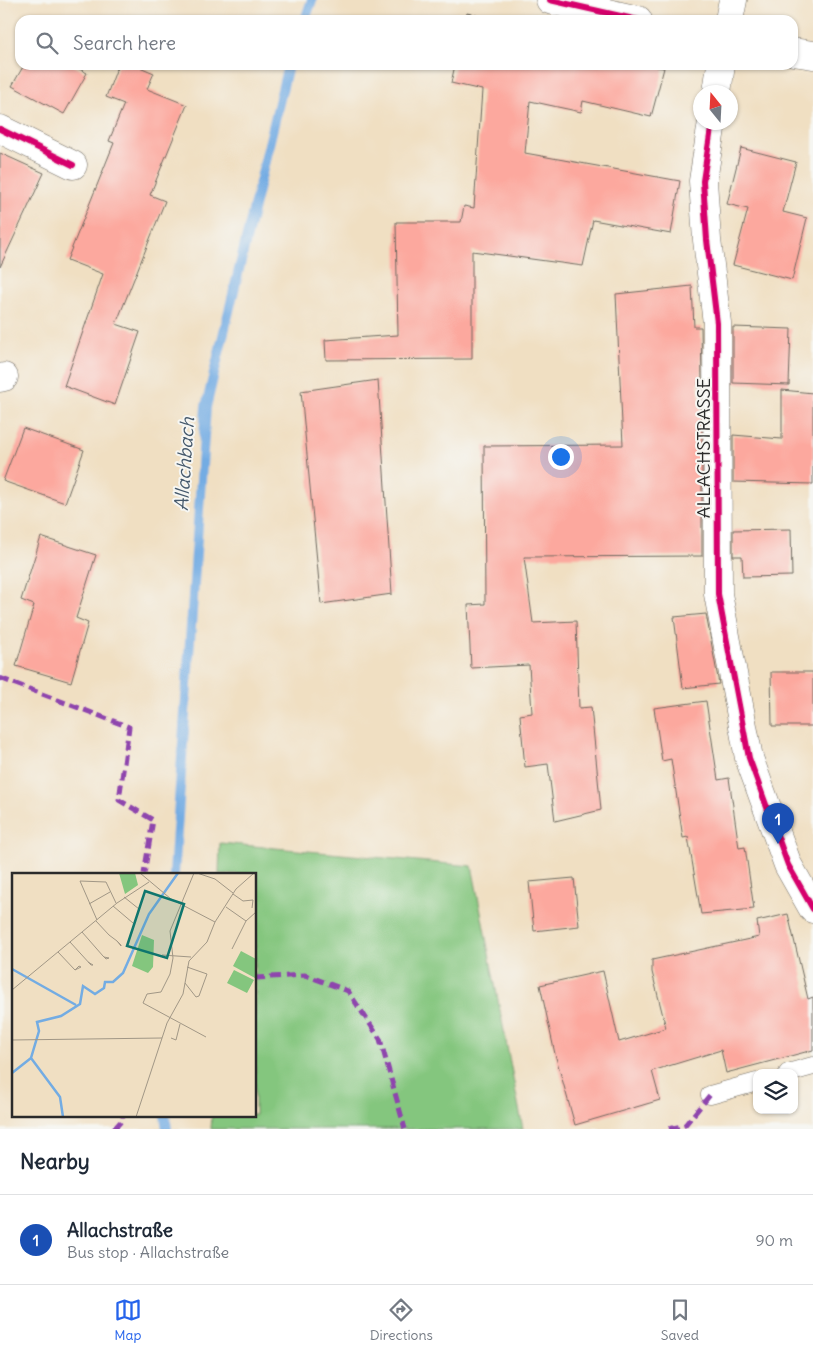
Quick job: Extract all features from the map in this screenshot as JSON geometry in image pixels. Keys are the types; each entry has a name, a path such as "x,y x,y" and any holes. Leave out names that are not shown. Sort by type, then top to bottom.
{"street":[{"path":"550,0 616,15"},
{"path":"730,15 734,0"},
{"path":"798,53 813,55"},
{"path":"718,85 720,70"},
{"path":"0,129 73,165"},
{"name":"ALLACHSTRASSE","path":"711,130 703,181 707,240 717,323 718,594 749,758 788,865 813,909"}],"lane":[{"path":"798,1070 813,1066"},
{"path":"710,1095 753,1083"}],"green space":[{"path":"220,843 472,866 523,1129 211,1129 212,1116 256,1116 256,873 219,873"}],"building":[{"path":"21,70 81,70 87,73 64,114 12,86"},
{"path":"116,70 147,70 154,73 147,89 187,105 150,195 165,201 116,324 140,332 115,405 64,386 103,274 67,260 114,143 109,141 124,104 106,97"},
{"path":"454,70 663,70 651,117 583,101 581,112 530,101 525,153 680,181 671,234 593,220 583,266 472,251 472,359 326,360 325,340 398,335 396,222 461,222 464,206 474,208 482,90 451,83"},
{"path":"741,148 796,162 783,212 807,218 792,280 733,265 748,209 727,204"},
{"path":"0,153 44,173 0,267"},
{"path":"692,286 694,327 701,327 702,382 698,382 702,427 702,556 524,557 533,623 576,621 579,708 591,707 601,810 555,821 548,764 525,767 520,715 532,713 529,665 471,668 468,605 485,604 484,446 623,445 616,294"},
{"path":"733,327 791,329 789,385 733,383"},
{"path":"378,380 392,594 321,604 301,391"},
{"path":"782,390 813,393 813,484 733,482 733,435 782,439"},
{"path":"23,428 84,450 65,503 3,481"},
{"path":"791,529 792,576 743,577 742,556 733,556 733,530"},
{"path":"41,537 96,555 76,618 88,623 71,682 16,666 34,605 21,600"},
{"path":"706,614 719,684 683,688 674,617"},
{"path":"771,672 813,672 813,726 772,726"},
{"path":"706,701 718,780 729,778 739,848 745,847 754,909 701,914 688,837 683,838 671,759 662,761 654,708"},
{"path":"574,878 579,926 534,931 529,882"},
{"path":"788,914 808,999 813,997 813,1050 726,1073 721,1050 652,1071 660,1100 575,1125 555,1054 540,985 603,971 619,1042 666,1028 652,972 652,960 759,937 757,921"}],"waterway":[{"name":"Allachbach","path":"307,15 312,0"},
{"name":"Allachbach","path":"174,873 206,407 287,70"},
{"name":"Allachbach","path":"165,1116 167,1129"}],"marked path":[{"path":"0,678 129,727 119,800 153,820 144,873"},
{"path":"256,978 305,975 348,991 380,1039 405,1129"},
{"path":"669,1129 685,1125 710,1095"},
{"path":"114,1129 123,1119 123,1116"}],"cycle path":[{"path":"550,0 616,15"},
{"path":"0,129 73,165"},
{"path":"711,130 703,181 707,240 717,323 718,594 749,758 788,865 813,909"}],"place":[{"name":"Allachstraße","path":"778,844"}]}
